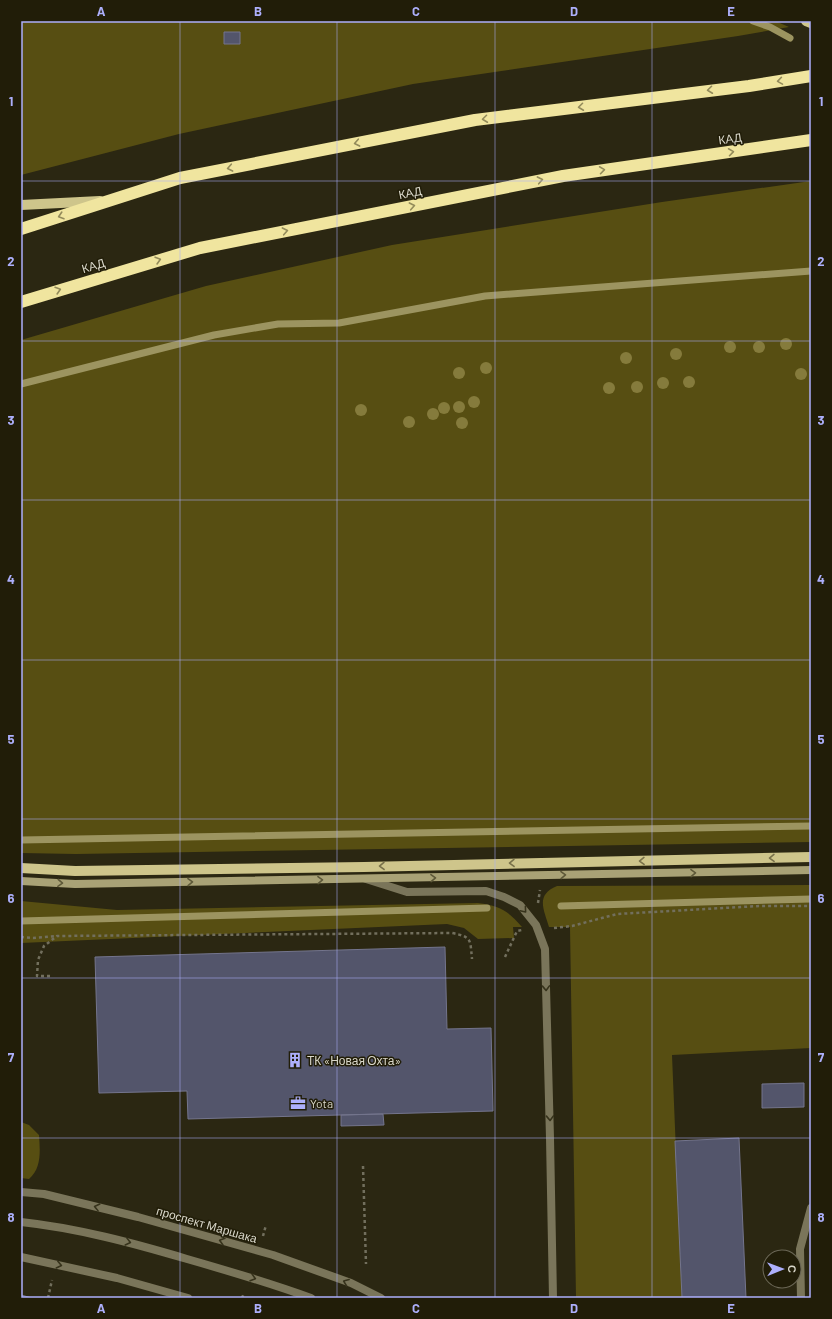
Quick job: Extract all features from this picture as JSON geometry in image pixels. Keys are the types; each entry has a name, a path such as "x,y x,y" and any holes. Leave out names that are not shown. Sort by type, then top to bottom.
{"highway":[{"path":"21,229 180,178 475,120 749,86 811,76"},
{"name":"КАД","path":"21,302 207,246 563,176 811,140"}],"main road":[{"path":"806,21 811,23"},
{"path":"21,205 112,200"},
{"path":"21,868 75,871 349,867 811,857"},
{"path":"21,881 76,884 366,880 811,870"}],"street":[{"path":"366,880 407,892 486,891 504,897 520,905 536,925 545,949 553,1298"},
{"name":"проспект Маршака","path":"21,1192 44,1194 138,1217 273,1256 351,1283 381,1298"},
{"path":"801,1298 800,1249 811,1208"},
{"path":"21,1222 128,1242 263,1281 311,1298"},
{"path":"21,1257 32,1258 118,1278 188,1298"}],"path":[{"path":"536,925 551,928 572,926 617,914 759,906 811,906"},
{"path":"21,937 452,933 465,936 470,942 472,959"},
{"path":"50,976 37,976 38,960 44,946 57,936"},
{"path":"363,1166 366,1264"},
{"path":"262,1237 266,1225"},
{"path":"48,1298 52,1280"},
{"path":"242,1298 244,1293"}],"shaded area":[{"path":"21,21 775,21 789,27 738,36 413,84 179,134 21,175"},
{"path":"811,181 811,842 76,854 21,853 21,340 206,286 392,245 662,202"},
{"path":"811,885 811,1048 672,1055 682,1298 576,1298 570,927 549,927 544,909 543,898 550,890 557,886"},
{"path":"21,901 117,910 478,903 498,907 512,916 522,927 513,927 514,938 478,939 464,928 447,924 21,943"},
{"path":"21,1122 29,1125 39,1135 40,1153 38,1164 33,1175 29,1179 21,1178"}],"building":[{"path":"224,32 240,32 240,44 224,44"},
{"name":"ТК «Новая Охта»","path":"445,947 447,1029 491,1028 493,1111 188,1119 187,1091 99,1093 95,957"},
{"path":"804,1083 804,1107 762,1108 762,1084"},
{"path":"383,1114 384,1125 341,1126 341,1115"},
{"path":"739,1138 746,1298 682,1298 675,1141"},
{"path":"21,1295 32,1298 21,1298"}],"waterway":[{"path":"753,21 770,27 790,38"},
{"path":"21,384 214,335 278,324 339,323 485,296 811,271"},
{"path":"21,840 811,826"},
{"path":"561,906 811,899"},
{"path":"21,921 487,908"}],"place":[{"name":"ТК «Новая Охта»","path":"295,1060"},
{"name":"Yota","path":"298,1103"}]}
